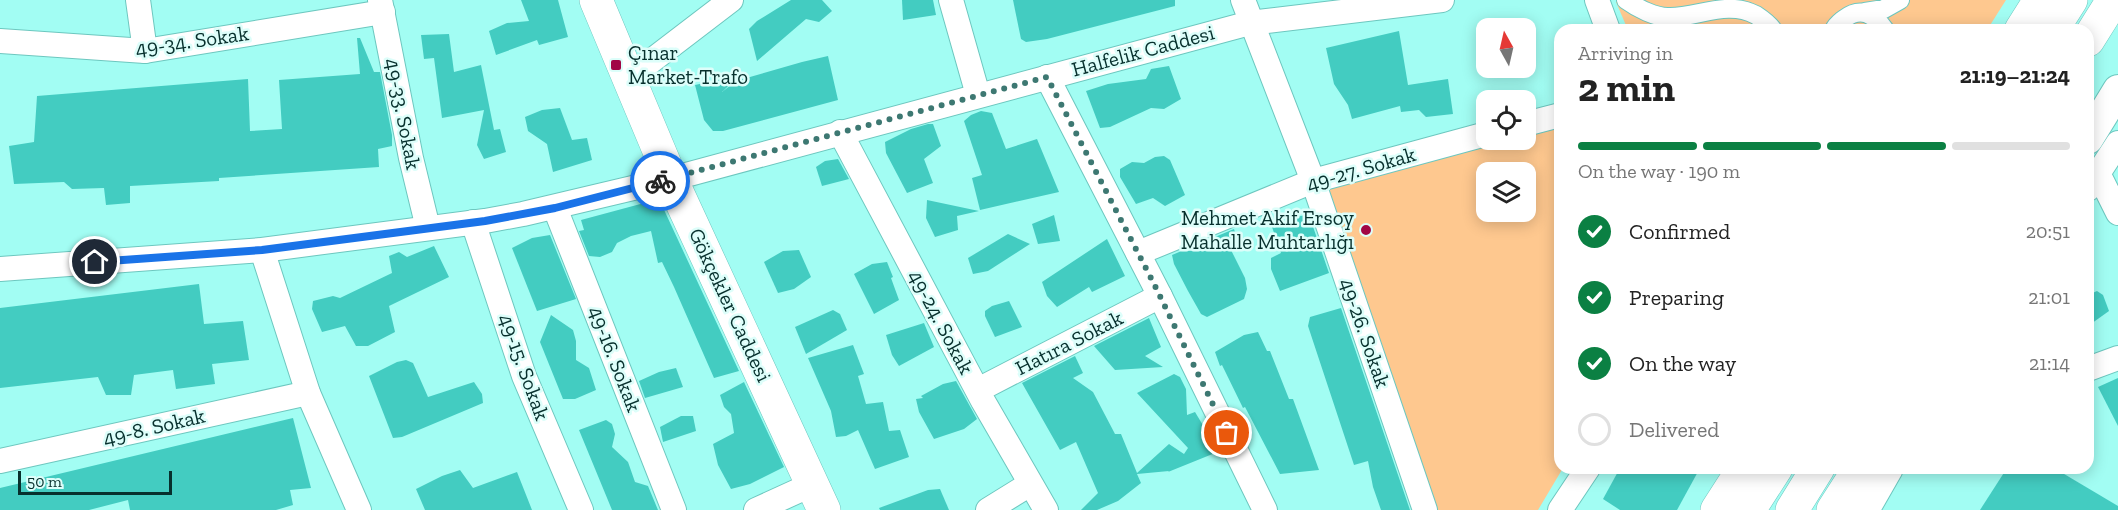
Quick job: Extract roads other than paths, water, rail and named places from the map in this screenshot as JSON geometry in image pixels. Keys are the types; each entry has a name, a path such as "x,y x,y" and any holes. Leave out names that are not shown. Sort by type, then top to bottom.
{"main road":[{"name":"Gökçekler Caddesi","path":"596,0 671,179 818,497"},
{"path":"2025,24 2040,0"},
{"path":"2056,24 2071,0"},
{"path":"2094,31 2111,4"},
{"path":"2094,45 2111,4"},
{"path":"1717,510 1740,474"},
{"path":"1749,510 1772,474"},
{"path":"1792,510 1814,474"},
{"path":"1833,510 1856,474"}],"street":[{"path":"138,0 145,51"},
{"path":"629,78 731,0"},
{"path":"951,0 978,95"},
{"name":"49-26. Sokak","path":"1243,0 1313,181 1425,510"},
{"name":"Halfelik Caddesi","path":"0,269 262,250 473,222 555,208 671,179 1250,23 1442,0"},
{"path":"1597,0 1606,24"},
{"path":"1626,0 1635,6 1669,18 1729,5 1750,10 1769,24"},
{"path":"1837,24 1852,12 1884,9 1900,0"},
{"name":"49-34. Sokak","path":"0,41 145,51 381,6"},
{"name":"49-33. Sokak","path":"381,6 411,158 428,228"},
{"path":"1865,12 1881,24"},
{"path":"1047,77 1160,296 1264,510"},
{"path":"2094,129 2118,90"},
{"path":"1536,121 1554,117"},
{"name":"49-24. Sokak","path":"840,132 978,390 1046,510"},
{"name":"49-27. Sokak","path":"1138,253 1313,181 1476,137"},
{"path":"2094,179 2118,143"},
{"path":"2094,182 2118,213"},
{"name":"49-16. Sokak","path":"555,208 674,510"},
{"name":"49-15. Sokak","path":"473,222 524,376 580,510"},
{"path":"262,250 308,393 358,510"},
{"name":"Hatıra Sokak","path":"978,390 1160,296"},
{"path":"2094,367 2118,358"},
{"name":"49-8. Sokak","path":"0,461 308,393"},
{"path":"1560,510 1584,474"},
{"path":"1864,510 1885,474"},
{"path":"987,510 1030,484"},
{"path":"756,510 818,497"}],"place":[{"name":"Çınar Market-Trafo","path":"616,65"},
{"name":"Mehmet Akif Ersoy Mahalle Muhtarlığı","path":"1366,230"}]}
